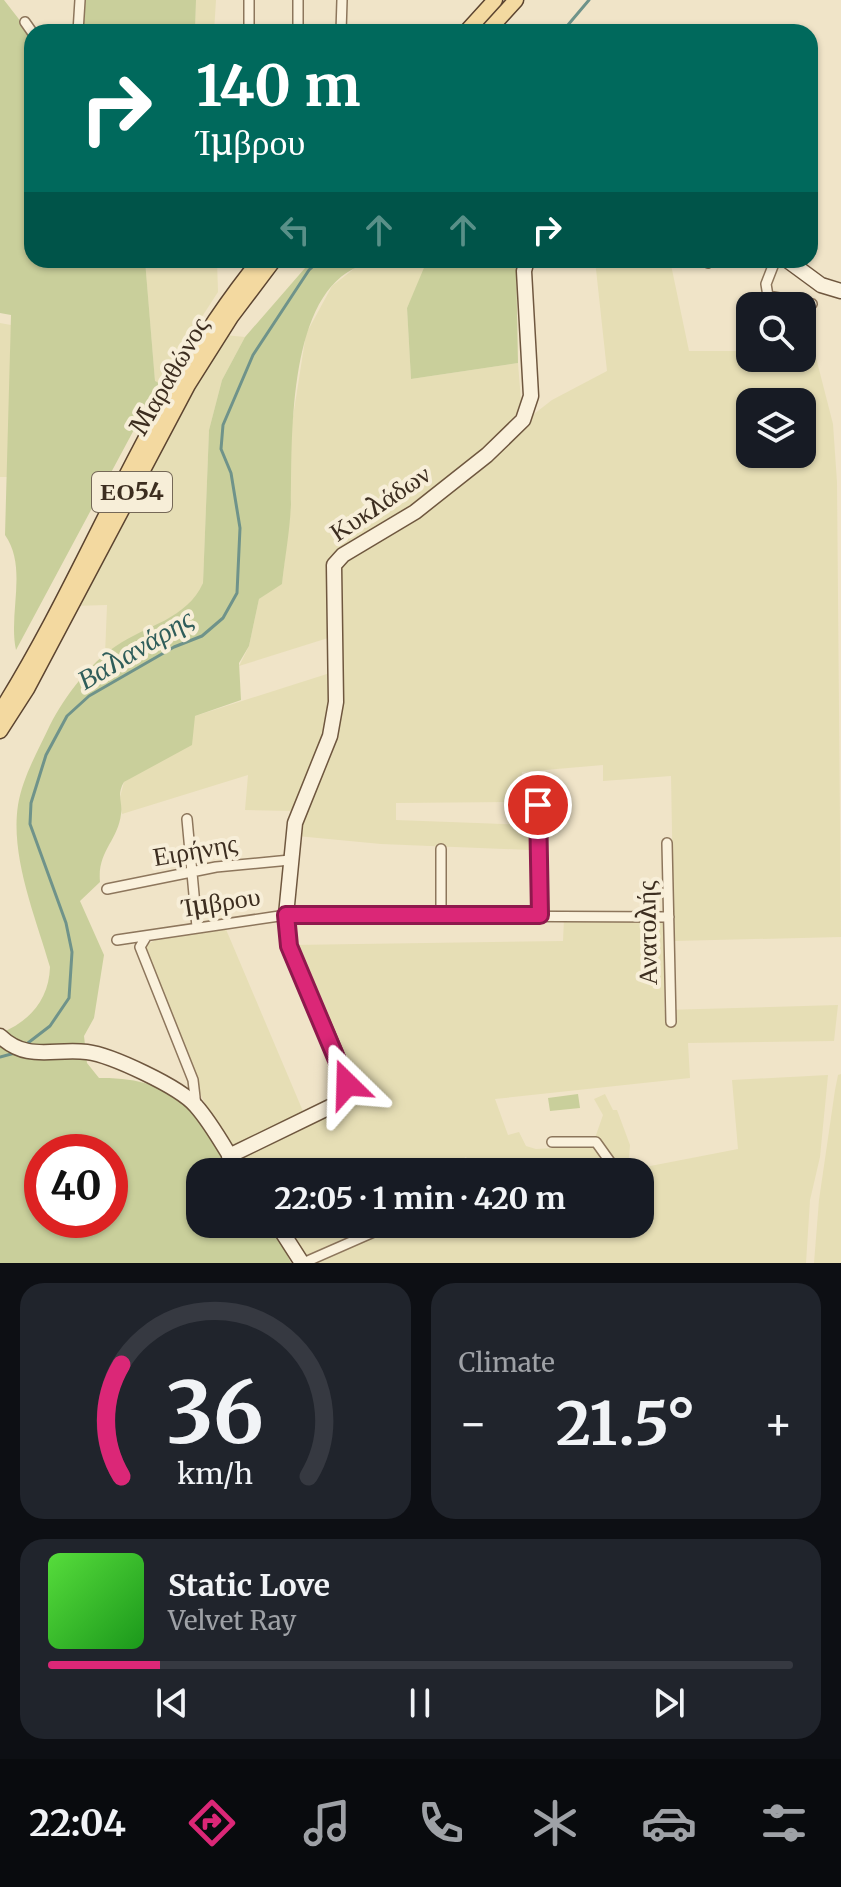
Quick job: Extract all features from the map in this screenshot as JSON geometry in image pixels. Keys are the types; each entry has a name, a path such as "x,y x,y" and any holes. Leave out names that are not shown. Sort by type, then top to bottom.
{"main road":[{"path":"473,24 495,0"},
{"path":"494,24 516,0"},
{"name":"Μαραθώνος","path":"0,712 179,379 249,268"},
{"name":"Μαραθώνος","path":"0,731 27,689 194,375 231,317 268,268"}],"street":[{"path":"78,24 80,0"},
{"path":"249,0 249,24"},
{"path":"298,0 298,24"},
{"path":"341,24 342,0"},
{"name":"Κυκλάδων","path":"290,860 295,823 330,736 336,702 334,565 343,555 415,512 487,455 523,420 531,396 525,268"},
{"path":"767,292 766,284 772,268"},
{"path":"798,268 821,285 841,291"},
{"path":"538,805 540,915"},
{"path":"187,819 189,872 197,927"},
{"name":"Ανατολής","path":"667,843 671,1022"},
{"path":"441,849 441,913"},
{"path":"0,1036 12,1046 39,1054 97,1054 166,1085 196,1106 229,1156 336,1104 346,1091 345,1075 289,946 286,915 290,860"},
{"name":"Ειρήνης","path":"107,889 189,872 290,860"},
{"name":"Ίμβρου","path":"117,940 286,915 441,913 669,917"},
{"path":"146,937 140,947 193,1080 196,1106"},
{"path":"552,1142 596,1142 607,1158"},
{"path":"286,1238 302,1263 360,1238"}],"shaded area":[{"path":"196,0 216,0 214,24 195,24"},
{"path":"146,268 217,268 218,292 159,383 155,382"},
{"path":"355,268 425,268 407,308 411,379 518,363 521,401 517,414 485,449 400,515 327,565 328,638 239,666 249,646 259,599 282,583 291,506 289,442 306,334 332,286"},
{"path":"596,268 672,268 689,351 736,351 736,372 816,372 816,358 833,424 837,482 841,937 674,941 671,776 603,781 603,765 522,772 520,802 396,803 396,820 533,825 531,850 381,844 297,836 333,736 337,567 552,400 607,371"},
{"path":"0,323 11,325 8,477 0,477"},
{"path":"224,335 245,337 222,380 209,430 203,583 196,600 183,610 105,655 107,605 74,606"},
{"path":"330,673 327,722 318,754 294,811 245,810 248,775 122,814 119,801 124,782 160,760 195,716"},
{"path":"564,919 665,920 664,1010 838,1005 834,1041 688,1043 690,1078 495,1099 508,1135 519,1132 526,1146 536,1149 591,1146 599,1158 237,1158 338,1106 354,1091 291,945 563,941"},
{"path":"225,927 305,1116 229,1149 202,1098 143,947 157,939"},
{"path":"841,1074 841,1263 814,1263 819,1200 835,1090 838,1075"},
{"path":"828,1075 820,1157 810,1200 806,1263 309,1263 367,1238 654,1238 654,1165 738,1149 732,1080"},
{"path":"605,1094 613,1110 617,1110 630,1145 629,1158 610,1158 595,1138 603,1115 594,1099"},
{"path":"292,1238 345,1238 304,1256"}],"green space":[{"path":"0,0 4,0 24,26 24,268 146,268 155,381 159,383 16,650 15,562 5,535 11,315 0,313"},
{"path":"82,0 196,0 195,24 81,24"},
{"path":"305,268 356,268 331,286 316,311 305,342 294,411 290,514 282,584 259,599 249,646 239,663 241,700 195,716 192,745 124,782 120,791 119,823 102,862 100,882 80,901 104,955 94,1018 84,1036 87,1063 99,1078 148,1084 181,1102 226,1158 186,1158 186,1238 279,1238 291,1263 0,1263 0,1033 20,1023 36,1008 46,989 50,967 21,866 17,825 20,794 50,725 87,671 116,646 177,613 196,595 203,583 209,430 222,380 245,337"},
{"path":"424,268 516,268 518,363 411,379 407,308"},
{"path":"578,1094 580,1108 550,1111 548,1098"}],"waterway":[{"name":"Βαλανάρης","path":"569,24 589,0"},
{"name":"Βαλανάρης","path":"24,1046 50,1026 69,998 72,952 66,923 30,824 31,803 46,755 67,716 89,696 174,647 202,636 223,618 237,593 240,528 231,473 221,449 223,425 253,355 311,268"},
{"name":"Βαλανάρης","path":"0,1057 15,1053"}],"route":[{"path":"347,1084 289,946 286,915 540,915 538,805"}]}
